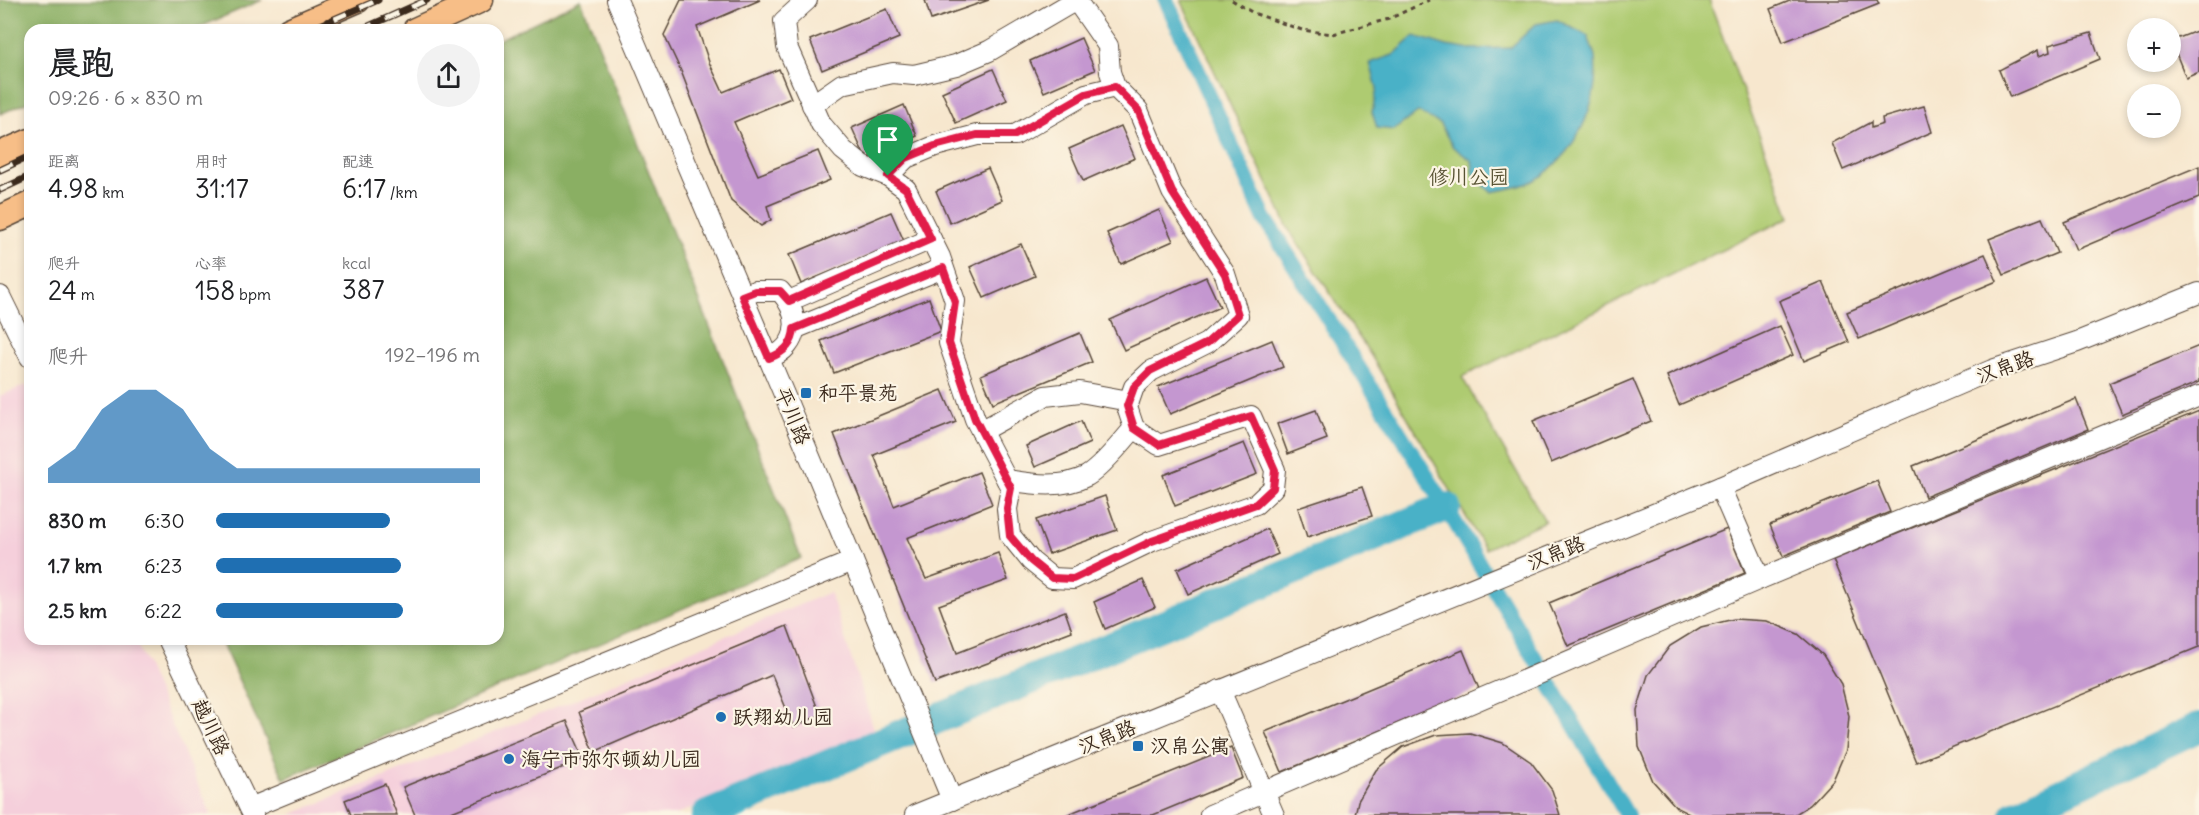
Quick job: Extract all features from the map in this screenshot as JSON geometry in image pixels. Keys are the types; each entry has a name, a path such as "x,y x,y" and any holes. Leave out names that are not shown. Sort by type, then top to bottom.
{"main road":[{"path":"303,24 358,0"},
{"path":"428,24 481,0"},
{"path":"0,154 24,144"},
{"path":"0,218 24,207"}],"street":[{"name":"平川路","path":"617,0 769,358 948,791"},
{"path":"807,0 784,21 787,47 812,105 821,124 843,150 863,166 888,176 906,189 931,239 955,302 949,343 962,385 981,431 1011,488 1007,508 1010,536 1031,561 1052,578 1073,579 1152,541 1256,504 1273,488 1275,470 1251,416 1159,445 1134,428 1127,406 1134,387 1150,371 1207,343 1238,315 1225,274 1172,192 1138,110 1115,87 1110,72 1108,46 1076,0 989,51 956,65 914,75 893,73 842,84 812,105"},
{"path":"888,176 906,158 935,146 977,135 1015,135 1086,94 1115,87"},
{"path":"789,301 931,239"},
{"path":"794,329 943,268"},
{"path":"742,296 755,291 780,291 789,301 795,320 793,339 781,354 769,358"},
{"name":"汉帛路","path":"915,815 948,791 1220,690 1720,487 1992,370 2077,342 2199,293"},
{"path":"0,296 24,345"},
{"path":"981,431 1045,396 1080,392 1129,401"},
{"path":"1210,815 1760,579 2199,396"},
{"path":"1007,480 1059,484 1088,476 1134,428"},
{"path":"1720,487 1760,579"},
{"path":"252,812 853,561"},
{"name":"越川路","path":"171,645 252,812"},
{"path":"1220,690 1274,815"}],"path":[{"path":"1232,0 1253,14 1302,30 1333,34 1389,19 1428,0"}],"shaded area":[{"path":"24,386 24,645 138,645 211,815 0,815 0,396"},
{"name":"跃翔幼儿园","path":"830,592 875,732 675,815 290,815 567,703"}],"green space":[{"path":"0,0 262,0 207,24 24,24 24,104 0,114"},
{"path":"581,0 801,558 284,779 223,645 504,645 504,37"},
{"name":"修川公园","path":"1181,0 1709,0 1790,217 1462,377 1545,521 1485,549 1372,357 1289,230"}],"water":[{"path":"1557,20 1588,36 1595,58 1594,91 1584,123 1576,138 1555,164 1537,179 1491,192 1474,177 1472,161 1453,147 1440,124 1418,112 1394,130 1377,128 1372,112 1377,88 1370,63 1393,55 1415,36 1465,49 1510,48 1536,24"}],"building":[{"path":"681,0 760,0 697,27 709,62 723,92 779,69 791,98 734,122 758,175 818,151 830,180 767,206 771,220 761,226 731,201 681,71 664,35"},
{"path":"925,0 989,0 931,20"},
{"path":"1792,0 1877,0 1879,4 1783,42 1770,9"},
{"path":"887,9 899,38 822,70 810,40"},
{"path":"2199,30 2199,72 2186,78 2181,66 2181,37"},
{"path":"2091,33 2100,59 2010,97 1999,70 2038,50 2039,56 2050,52 2049,45"},
{"path":"1081,38 1095,70 1044,92 1030,61"},
{"path":"993,69 1007,100 956,123 942,92"},
{"path":"904,105 917,136 866,159 852,128"},
{"path":"1924,106 1932,132 1843,170 1832,143 1871,122 1871,128 1883,124 1882,118"},
{"path":"1121,126 1135,158 1083,181 1069,149"},
{"path":"2199,166 2199,198 2076,250 2064,222"},
{"path":"988,168 1002,200 950,223 936,191"},
{"path":"1159,210 1173,241 1121,264 1107,233"},
{"path":"891,212 904,241 801,284 789,255"},
{"path":"2042,218 2057,253 2004,275 1989,239"},
{"path":"1021,244 1035,276 984,298 970,267"},
{"path":"1985,254 1997,281 1859,339 1847,312"},
{"path":"1206,277 1220,307 1124,350 1110,320"},
{"path":"1823,282 1849,342 1804,361 1779,301"},
{"path":"929,298 941,331 834,373 821,341"},
{"path":"1780,326 1793,355 1679,405 1667,376"},
{"path":"1080,333 1092,362 993,403 981,375"},
{"path":"1272,340 1283,367 1170,414 1158,387"},
{"path":"2199,346 2199,382 2122,414 2109,383"},
{"path":"1633,379 1651,421 1551,463 1533,421"},
{"path":"942,390 956,422 874,455 894,506 979,472 992,504 907,538 926,579 998,553 1008,580 939,605 957,653 1065,611 1072,631 935,683 834,434"},
{"path":"2076,399 2088,429 1925,497 1913,466"},
{"path":"1316,410 1327,439 1288,454 1277,424"},
{"path":"2199,411 2199,647 1916,762 1833,560"},
{"path":"1081,421 1090,443 1035,467 1026,446"},
{"path":"1244,443 1257,474 1175,506 1163,475"},
{"path":"1877,481 1890,512 1783,556 1770,525"},
{"path":"1362,487 1372,516 1307,537 1298,508"},
{"path":"1105,496 1117,530 1049,554 1036,520"},
{"path":"1267,529 1278,554 1188,594 1177,569"},
{"path":"1727,529 1745,573 1568,646 1549,603"},
{"path":"1143,580 1155,607 1105,629 1094,602"},
{"path":"1734,619 1767,621 1798,634 1823,655 1841,684 1849,716 1846,750 1833,780 1810,805 1794,815 1691,815 1677,808 1653,781 1639,747 1637,710 1648,675 1670,646 1701,627"},
{"path":"787,626 820,715 794,727 772,675 594,752 579,712"},
{"path":"1463,650 1479,689 1282,772 1265,732"},
{"path":"567,721 584,759 444,815 415,815 403,787"},
{"path":"1470,733 1503,743 1531,762 1552,790 1560,815 1355,815 1358,801 1376,770 1403,747 1436,735"},
{"path":"1231,748 1243,778 1153,815 1066,815"},
{"path":"385,784 397,815 351,815 345,800"}],"waterway":[{"path":"1166,0 1264,217 1446,507 1627,815"},
{"path":"707,815 1446,507"},
{"path":"2015,815 2199,727"}],"railway":[{"path":"323,24 378,0"},
{"path":"373,24 427,0"},
{"path":"0,170 24,159"},
{"path":"0,190 24,179"}],"place":[{"name":"和平景苑","path":"806,393"},
{"name":"跃翔幼儿园","path":"721,717"},
{"name":"汉帛公寓","path":"1138,746"},
{"name":"海宁市弥尔顿幼儿园","path":"509,759"}],"route":[{"path":"1115,87 1138,110 1172,192 1225,274 1238,315 1207,343 1150,371 1134,387 1127,406 1134,428 1159,445 1251,416 1275,470 1273,488 1256,504 1152,541 1073,579 1052,578 1031,561 1010,536 1007,508 1011,488 975,419 949,343 955,302 943,268 794,329 793,339 781,354 769,358 742,296 755,291 780,291 789,301 931,239 906,189 888,176 906,158 935,146 977,135 1015,135 1086,94 1115,87"}]}
